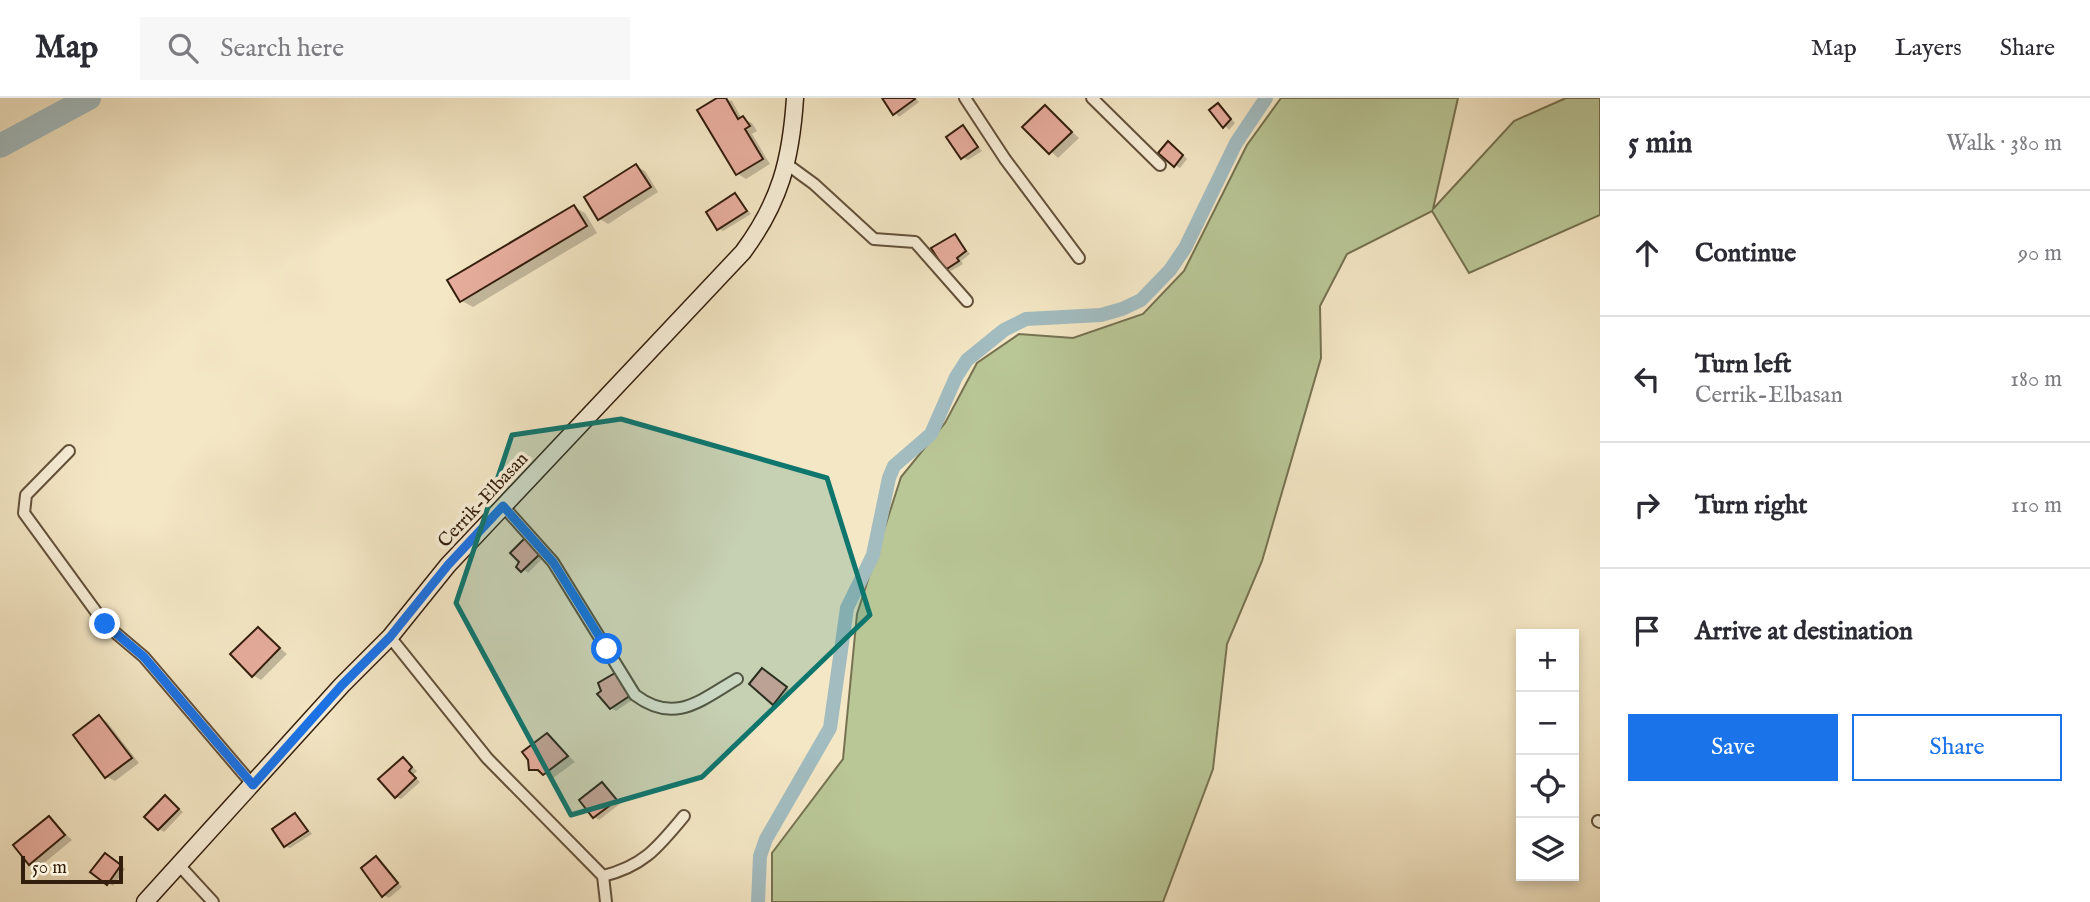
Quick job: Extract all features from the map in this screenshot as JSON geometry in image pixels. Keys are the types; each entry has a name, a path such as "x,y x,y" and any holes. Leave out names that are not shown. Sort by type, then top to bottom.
{"main road":[{"name":"Cerrik-Elbasan","path":"145,902 342,685 390,637 448,565 743,252 763,225 788,165 795,98"}],"street":[{"path":"965,98 1005,159 1079,258"},
{"path":"1092,98 1160,164"},
{"path":"788,165 814,184 874,239 915,242 967,301"},
{"path":"69,451 26,495 24,513 105,624 144,657 253,785"},
{"path":"503,506 553,562 635,695 649,705 674,710 689,707 737,679"},
{"path":"390,637 486,758 603,876 606,902"},
{"path":"603,876 629,870 648,857 684,816"},
{"path":"178,864 213,902"}],"highlighted area":[{"path":"621,419 827,478 870,615 702,777 571,815 456,603 512,435"}],"green space":[{"path":"1281,98 1458,98 1433,209 1514,121 1566,98 1600,98 1600,215 1469,273 1432,211 1347,254 1320,306 1321,358 1262,561 1227,644 1213,769 1163,902 772,902 772,853 843,759 857,614 901,477 945,423 977,363 1019,334 1073,338 1143,314 1184,271 1247,145"}],"building":[{"path":"717,98 726,98 738,119 743,116 750,126 745,129 763,159 736,175 697,110"},
{"path":"882,98 914,98 915,99 893,115"},
{"path":"1218,103 1231,119 1223,128 1209,110"},
{"path":"1045,105 1072,132 1049,154 1022,127"},
{"path":"963,125 978,147 961,159 946,137"},
{"path":"1168,141 1183,155 1174,167 1158,153"},
{"path":"636,164 651,187 598,220 584,197"},
{"path":"735,193 747,211 717,230 706,212"},
{"path":"574,205 587,226 460,302 447,280"},
{"path":"955,234 966,251 957,258 959,261 945,270 931,248"},
{"path":"526,537 541,553 521,572 516,567 519,562 510,553"},
{"path":"258,627 280,648 252,677 230,654"},
{"path":"762,668 787,687 773,705 749,684"},
{"path":"615,673 631,695 610,709 597,694 601,691 598,683"},
{"path":"99,715 132,758 105,778 73,735"},
{"path":"547,733 568,756 543,775 538,770 529,770 528,760 522,752"},
{"path":"403,757 412,767 409,771 416,778 395,798 378,779"},
{"path":"602,782 617,800 593,818 579,800"},
{"path":"165,795 179,809 158,830 144,817"},
{"path":"295,813 308,831 284,847 272,829"},
{"path":"49,816 65,835 29,865 13,845"},
{"path":"105,853 121,865 107,885 90,872"},
{"path":"376,856 398,883 382,897 361,868"}],"waterway":[{"path":"0,146 89,98"},
{"path":"758,902 760,856 766,839 830,728 847,608 873,555 889,478 894,466 931,434 956,377 967,360 1004,330 1026,319 1101,315 1141,300 1170,270 1185,248 1236,143 1266,98"}],"route":[{"path":"105,624 123,642 144,657 191,716 253,785 342,685 390,637 448,565 503,506 553,562 607,649"}]}
